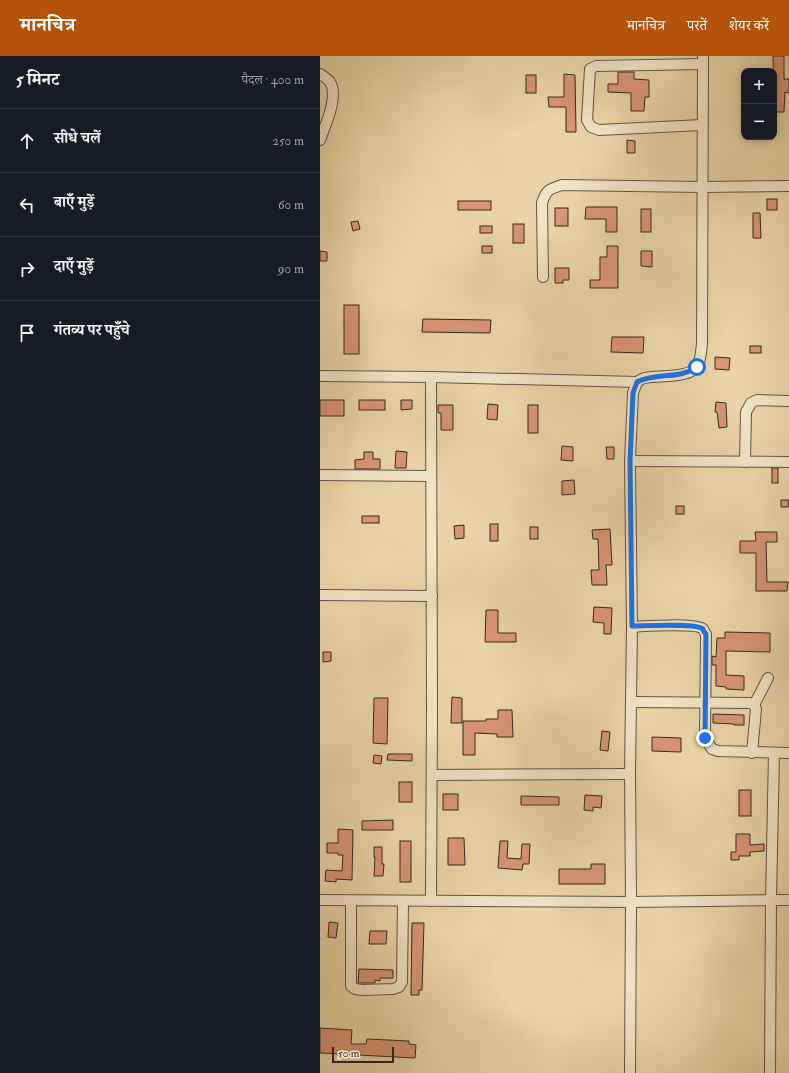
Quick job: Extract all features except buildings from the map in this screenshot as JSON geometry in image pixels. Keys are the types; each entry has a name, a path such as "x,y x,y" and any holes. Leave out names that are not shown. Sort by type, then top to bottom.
{"street":[{"path":"320,376 637,382 644,378 673,376 691,372 697,367 700,359 702,344 703,60 596,66 590,69 587,120 591,127 599,130 702,125"},
{"path":"320,74 330,83 333,95 331,108 320,140"},
{"path":"543,277 542,203 545,193 551,188 562,185 702,187 789,186"},
{"path":"431,377 431,901"},
{"path":"630,1073 630,774 632,626 630,461 633,393 637,382"},
{"path":"745,462 746,412 751,403 757,400 789,400"},
{"path":"630,461 789,462"},
{"path":"320,476 431,476"},
{"path":"320,595 432,596"},
{"path":"632,626 688,626 703,629 706,634 705,738 712,749 718,751 789,754"},
{"path":"752,753 756,709 754,705 768,678"},
{"path":"632,702 750,703 754,705"},
{"path":"770,1073 774,753"},
{"path":"432,775 630,774"},
{"path":"320,900 631,902 789,900"},
{"path":"351,901 351,986 354,989 362,990 393,989 398,987 402,982 403,901"}],"route":[{"path":"697,367 691,372 673,376 644,378 637,382 633,393 630,461 632,626 688,626 703,629 706,634 705,738"}]}
